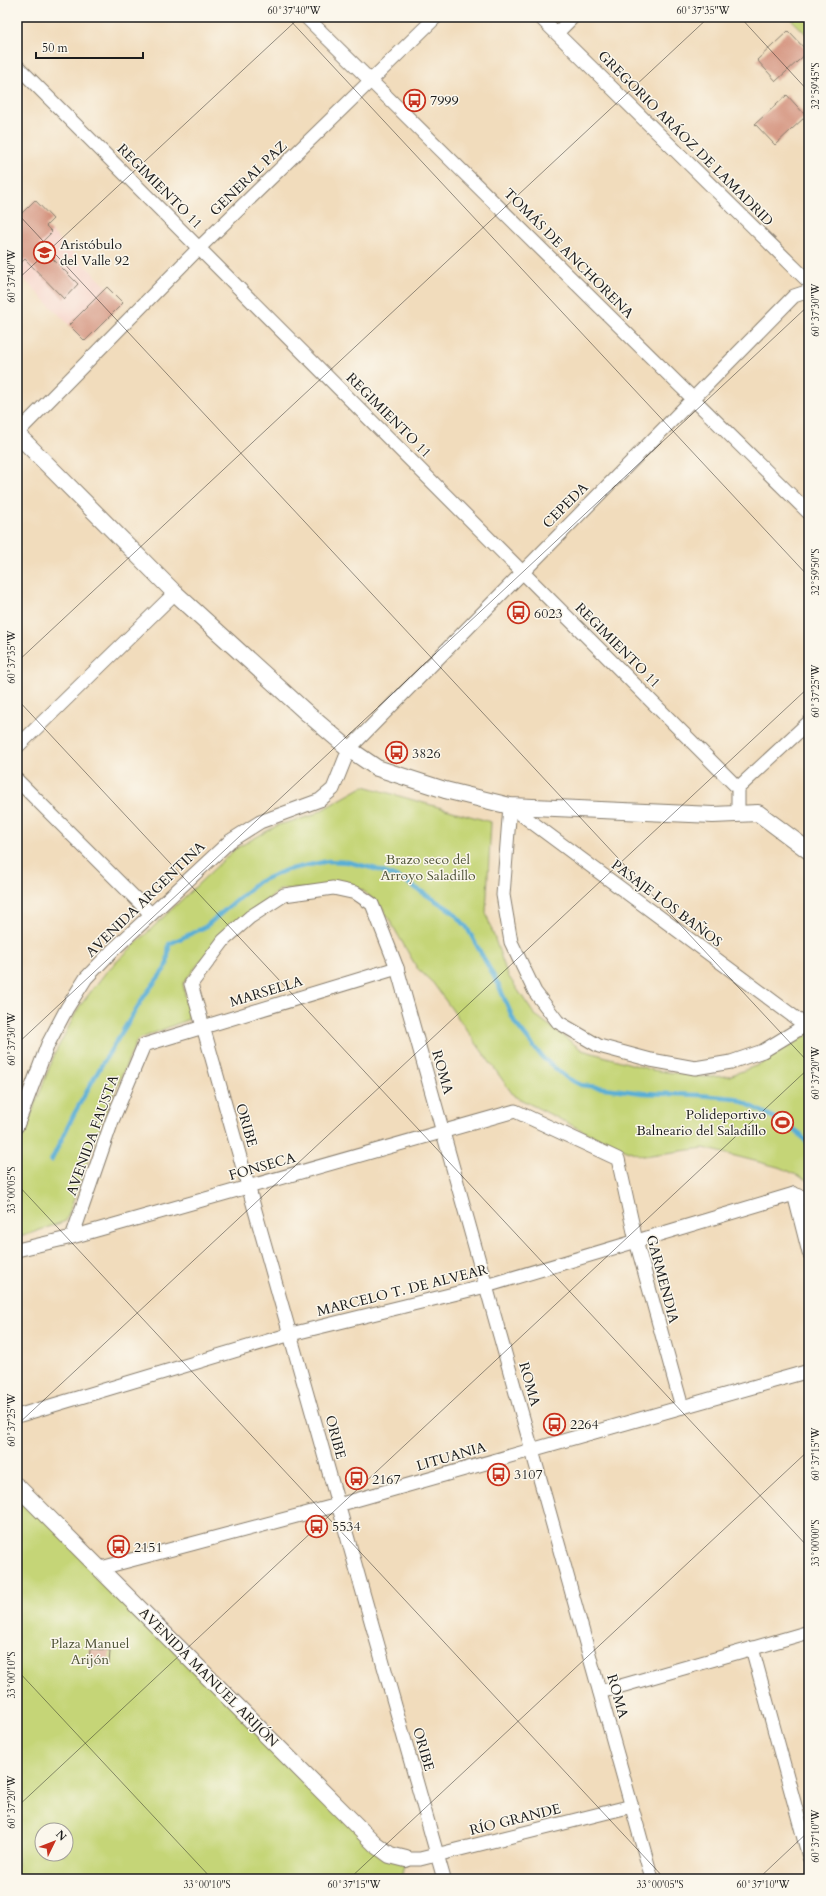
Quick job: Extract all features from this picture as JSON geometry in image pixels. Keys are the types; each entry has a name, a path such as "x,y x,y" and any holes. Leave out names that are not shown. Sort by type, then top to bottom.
{"street":[{"name":"TOMÁS DE ANCHORENA","path":"306,17 809,513"},
{"name":"GENERAL PAZ","path":"17,433 199,248 436,17"},
{"name":"GREGORIO ARÁOZ DE LAMADRID","path":"540,17 806,273"},
{"path":"557,33 573,17"},
{"name":"REGIMIENTO 11","path":"19,72 199,248 738,788"},
{"name":"CEPEDA","path":"349,749 794,296 809,291"},
{"path":"17,433 175,593 308,714 349,749 377,768 445,790 510,806 713,815 758,813 809,851"},
{"path":"17,747 175,593"},
{"path":"738,814 738,788 809,722"},
{"name":"AVENIDA ARGENTINA","path":"18,1122 48,1044 66,1008 86,978 151,914 230,842 260,822 320,800 333,789 349,749"},
{"path":"17,780 151,914"},
{"path":"510,806 503,895 511,942 535,992 558,1022 599,1046 651,1060 695,1068 731,1062 763,1051 807,1024"},
{"name":"PASAJE LOS BAÑOS","path":"510,806 807,1024"},
{"path":"202,1027 191,984 224,940 250,917 284,896 333,888 356,893 372,904 397,968"},
{"name":"MARSELLA","path":"144,1045 397,968"},
{"name":"ROMA","path":"397,968 652,1879"},
{"name":"ORIBE","path":"202,1027 291,1334 444,1879"},
{"name":"AVENIDA FAUSTA","path":"72,1237 112,1121 144,1045"},
{"name":"FONSECA","path":"17,1250 72,1237 515,1111 618,1159"},
{"name":"GARMENDIA","path":"618,1159 636,1241 682,1407"},
{"path":"794,1194 809,1199"},
{"path":"794,1194 809,1253"},
{"name":"MARCELO T. DE ALVEAR","path":"17,1416 291,1334 486,1286 794,1194"},
{"name":"LITUANIA","path":"101,1568 338,1505 809,1371"},
{"name":"AVENIDA MANUEL ARIJÓN","path":"17,1486 101,1568 375,1844 390,1855 406,1858"},
{"path":"600,1692 809,1632"},
{"path":"752,1648 809,1857"},
{"name":"RÍO GRANDE","path":"406,1858 420,1859 632,1806"}],"shaded area":[{"name":"Aristóbulo del Valle 92","path":"35,200 53,219 46,226 123,303 85,341 17,272 17,218"}],"green space":[{"path":"789,17 809,17 809,37"},
{"name":"Brazo seco del Arroyo Saladillo","path":"364,786 491,822 486,913 507,974 534,1014 582,1050 652,1070 704,1077 729,1076 761,1064 809,1033 809,1181 782,1168 704,1148 643,1156 607,1143 514,1096 433,983 417,968 382,907 361,889 281,889 220,937 183,983 189,1019 137,1040 104,1116 66,1221 17,1238 17,1151 55,1053 79,1007 107,971 235,849 278,825 311,816"},
{"name":"Plaza Manuel Arijón","path":"17,1486 375,1844 406,1859 402,1879 17,1879"}],"building":[{"path":"788,31 808,52 776,81 757,60"},
{"path":"787,95 806,116 775,145 755,124"},
{"path":"35,200 53,219 46,226 52,232 39,245 78,284 64,299 25,259 17,267 17,218"},
{"path":"107,287 123,303 85,341 69,325"},
{"path":"90,1649 110,1650 109,1665 89,1664"}],"waterway":[{"path":"51,1161 74,1114 101,1066 145,995 167,966 169,944 205,927 258,882 286,870 328,861 348,862 376,869 403,880 452,911 466,926 498,984 515,1023 543,1058 567,1078 581,1085 643,1093 735,1098 798,1132 809,1145"}],"place":[{"name":"7999","path":"414,100"},
{"name":"Aristóbulo del Valle 92","path":"45,252"},
{"name":"6023","path":"518,613"},
{"name":"3826","path":"397,753"},
{"name":"Polideportivo Balneario del Saladillo","path":"782,1122"},
{"name":"2264","path":"555,1424"},
{"name":"3107","path":"498,1474"},
{"name":"2167","path":"356,1479"},
{"name":"5534","path":"316,1526"},
{"name":"2151","path":"119,1547"}]}
